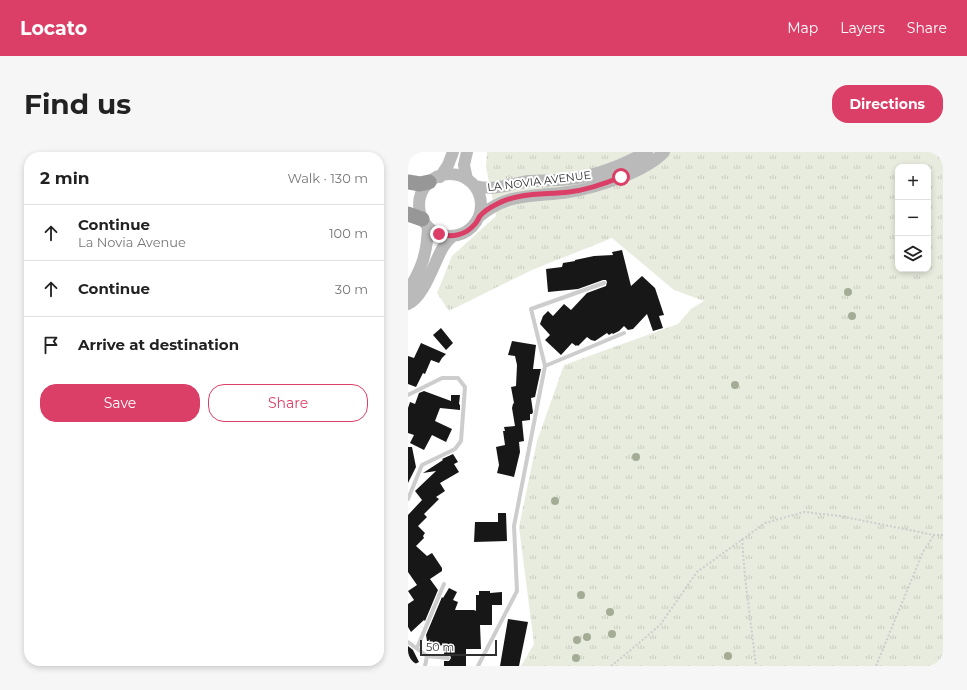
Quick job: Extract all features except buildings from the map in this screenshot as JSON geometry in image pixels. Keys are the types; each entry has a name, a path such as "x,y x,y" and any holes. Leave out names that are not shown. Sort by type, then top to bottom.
{"highway":[{"path":"408,182 420,184 434,180"},
{"path":"408,214 425,223"}],"main road":[{"path":"408,291 426,255 425,223 421,213 420,200 422,193 448,165 453,152"},
{"path":"425,223 439,234 452,236 459,235 471,228 480,216 481,202 478,192 471,183 464,165 467,152"},
{"name":"LA NOVIA AVENUE","path":"471,183 494,188 530,181 589,176 610,170 647,152"},
{"name":"LA NOVIA AVENUE","path":"480,216 497,204 511,198 569,192 607,183 635,171 659,158 664,152"},
{"path":"434,180 451,175 471,183"},
{"path":"408,304 412,302 419,294 442,250 452,236"}],"lane":[{"path":"478,666 517,591 514,526 545,366 531,309 604,283"},
{"path":"545,366 624,333"},
{"path":"408,395 442,378 458,378 465,387 462,441 455,449 422,465 408,499"},
{"path":"417,648 444,584"},
{"path":"408,642 427,656 448,658"},
{"path":"425,666 427,656"}],"path":[{"path":"611,666 660,625 697,572 765,523 804,512 840,516 934,535 943,535"},
{"path":"876,666 923,552 934,535"},
{"path":"742,539 756,666"}],"green space":[{"path":"487,152 943,152 943,666 521,666 534,644 519,527 537,441 564,365 678,324 691,309 704,301 674,290 612,238 532,270 449,311 437,293 452,256 496,216 486,167"}],"route":[{"path":"439,234 452,236 466,232 486,211 511,198 581,190 607,183 621,177"}]}
